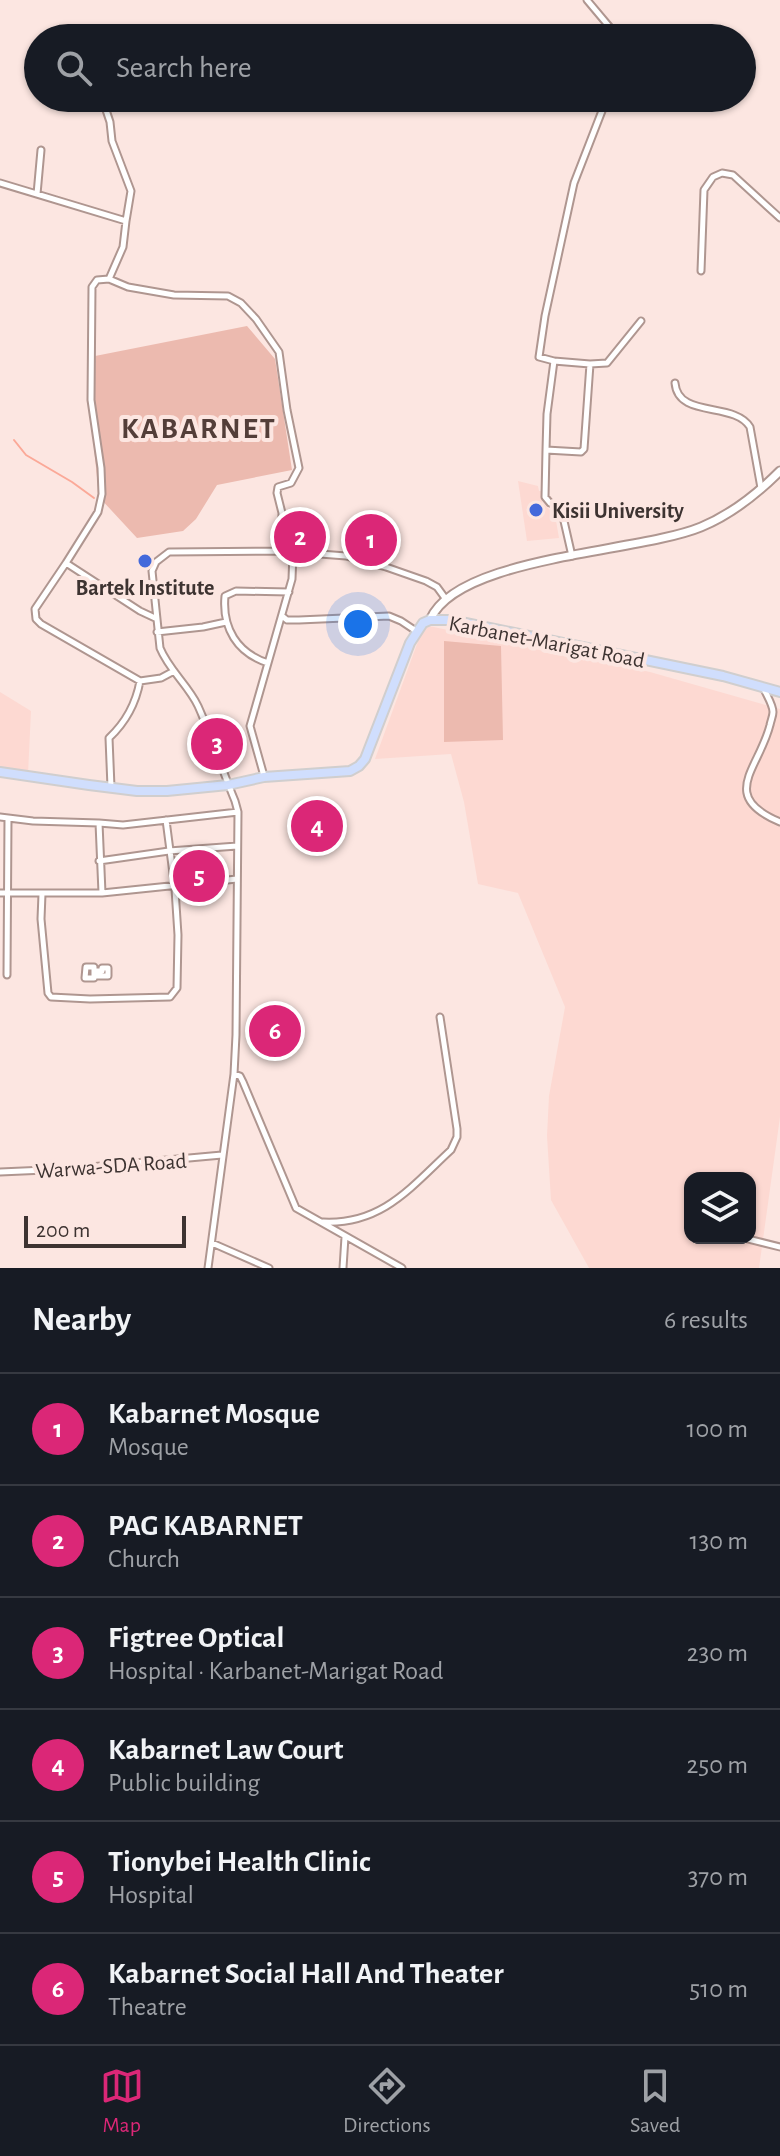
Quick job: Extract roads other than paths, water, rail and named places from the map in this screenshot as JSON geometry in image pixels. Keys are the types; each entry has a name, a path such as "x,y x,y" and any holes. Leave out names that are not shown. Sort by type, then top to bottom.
{"main road":[{"path":"430,620 434,609 445,598 479,580 512,568 654,541 699,528 717,519 780,471"},
{"name":"Karbanet-Marigat Road","path":"0,772 111,788 167,791 228,785 264,777 350,771 365,759 410,643 416,631 430,620 451,620 558,641 723,676 780,692"}],"street":[{"path":"587,0 607,24"},
{"path":"107,112 112,141 131,191 123,247 109,279"},
{"path":"602,112 574,183 539,357 554,361 607,363 641,321"},
{"path":"37,194 41,150"},
{"path":"701,271 704,190 713,177 722,173 733,175 780,218"},
{"path":"0,183 126,221"},
{"path":"174,671 161,678 140,681 36,619 35,609 98,512 102,494 92,416 90,326 94,282 101,278 157,293 234,298 273,341 281,359 299,468 291,483 278,487 282,513 281,551"},
{"path":"554,361 547,414 545,497 561,508 572,557"},
{"path":"546,450 583,451 590,364"},
{"path":"675,383 680,398 687,403 746,421 750,427 761,488"},
{"path":"208,1268 234,1074 238,812 197,704 163,656 155,618 152,571 156,562 169,552 313,552 346,556 386,567 426,581 437,587 445,598"},
{"path":"264,777 250,726 289,592 293,553"},
{"path":"66,563 155,618"},
{"path":"268,663 255,659 239,647 226,622 224,599 228,593 236,591 289,592"},
{"path":"282,616 287,620 389,616 416,631"},
{"path":"157,632 226,622"},
{"path":"111,788 109,738 126,718 140,681"},
{"path":"763,686 773,711 766,742 746,785 747,800 761,814 780,822"},
{"path":"0,817 123,825 238,812"},
{"path":"7,975 8,818"},
{"path":"42,894 44,953 51,997 170,997 177,988 177,907 166,820"},
{"path":"99,823 102,893"},
{"path":"99,861 237,846"},
{"path":"0,893 102,893 237,879"},
{"path":"323,1222 343,1223 384,1209 401,1197 455,1144 457,1129 440,1017"},
{"path":"234,1074 240,1076 243,1082 296,1208 402,1268"},
{"name":"Warwa-SDA Road","path":"0,1172 222,1155"},
{"path":"343,1268 345,1237"},
{"path":"756,1241 780,1247"},
{"path":"212,1243 269,1268"}],"waterway":[{"path":"14,440 26,455 94,498"}],"place":[{"name":"Kisii University","path":"536,510"},
{"name":"PAG KABARNET","path":"300,537"},
{"name":"Kabarnet Mosque","path":"371,540"},
{"name":"Bartek Institute","path":"145,561"},
{"name":"Figtree Optical","path":"217,744"},
{"name":"Kabarnet Law Court","path":"317,826"},
{"name":"Tionybei Health Clinic","path":"199,876"},
{"name":"Kabarnet Social Hall And Theater","path":"275,1031"}],"district":[{"name":"KABARNET","path":"199,428"}]}
